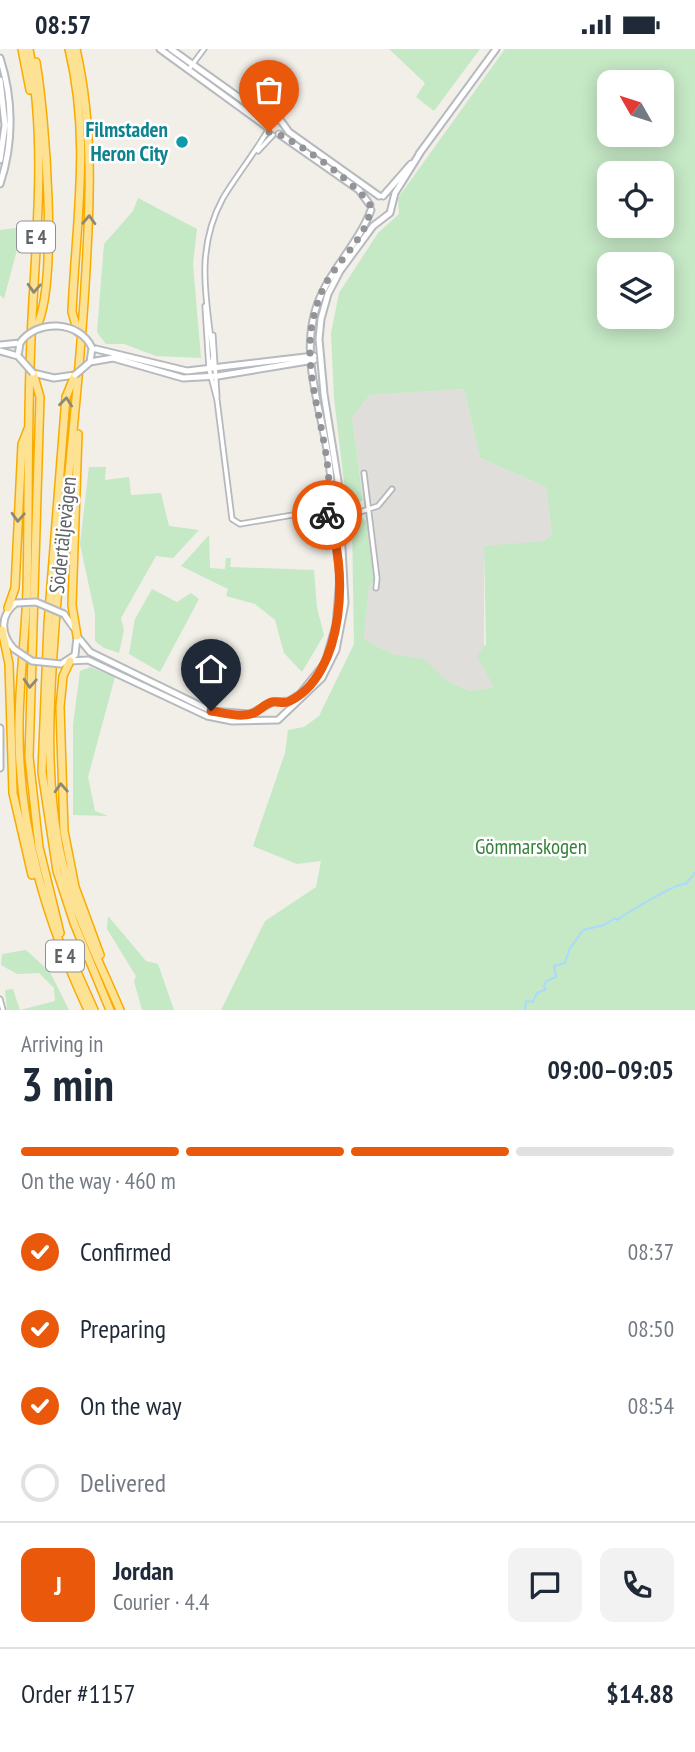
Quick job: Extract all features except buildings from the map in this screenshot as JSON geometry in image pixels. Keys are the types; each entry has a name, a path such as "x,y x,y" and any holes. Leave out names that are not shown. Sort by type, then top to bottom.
{"highway":[{"path":"22,49 36,116"},
{"path":"31,49 45,129 47,256 44,308 36,328"},
{"name":"Södertäljevägen","path":"31,49 38,177 19,767 29,847 45,904 88,1010"},
{"path":"69,49 79,108 83,155 72,312 78,332"},
{"name":"Södertäljevägen","path":"76,49 88,124 90,175 77,386 52,671 50,740 53,812 61,858 73,902 120,1010"},
{"path":"33,373 39,388 39,419 28,725 32,788 39,847 58,926 94,1010"},
{"path":"75,375 67,392 49,601 42,772 59,879 110,1010"},
{"path":"77,386 72,605 77,636"},
{"path":"4,608 15,589 22,444 29,425"},
{"path":"1,629 9,664 10,759 16,812 28,863 45,904"},
{"path":"65,662 60,707 64,831 75,887 114,995"}],"street":[{"path":"160,49 272,119 281,121 284,127 391,202"},
{"path":"171,49 272,132 359,190 370,208 381,218"},
{"path":"191,67 204,49"},
{"path":"420,153 370,208 359,234 321,292 312,327 312,358 329,476 329,519 340,577 331,648 309,684 300,694 281,704 273,702 243,715 198,706 90,652 64,614 42,603 16,603 4,608 1,629 14,649 33,661 88,660 207,716 232,721 275,721 319,682 336,650 345,603 343,507 328,427 321,358 321,319 331,286 368,232 390,213 391,202 420,153 496,49"},
{"path":"0,58 10,103 0,184"},
{"path":"0,80 4,114 4,148 0,160"},
{"path":"272,119 272,132"},
{"path":"214,376 209,369 203,269 210,228 228,191 252,157 272,132 284,127"},
{"path":"205,306 212,324 217,368 214,376 231,517 234,523 307,515 335,505 368,509 378,506 392,489"},
{"path":"0,345 20,342 36,328 56,326 78,332 94,348 168,369 209,369 321,358"},
{"path":"18,356 20,342"},
{"path":"92,362 94,348"},
{"path":"0,351 18,356 33,373 54,378 75,375 92,362 113,358 172,377 214,376 312,358"},
{"path":"364,473 376,587"},
{"path":"307,515 336,523 360,510"},
{"path":"65,662 78,648 77,636"},
{"path":"281,704 284,715"},
{"path":"267,705 265,714 268,719"},
{"path":"0,728 0,768"},
{"path":"0,999 3,1010"}],"shaded area":[{"path":"464,389 480,458 546,487 552,535 544,541 484,547 484,666 495,687 470,691 446,680 423,659 392,654 364,639 369,588 374,579 352,417 370,395"}],"green space":[{"path":"389,49 480,49 434,111 416,97 425,83"},
{"name":"Gömmarskogen","path":"505,49 695,49 695,1010 221,1010 265,921 316,887 321,861 297,864 253,846 285,753 288,730 304,727 319,716 354,644 352,524 361,517 366,521 374,579 369,588 364,639 392,654 424,659 446,680 470,691 494,687 477,656 486,644 484,546 544,541 552,535 546,487 480,458 464,389 370,395 352,417 363,500 355,505 345,491 334,398 331,333 339,293 378,233 399,214 398,198"},
{"path":"138,198 197,229 193,264 201,358 156,356 124,344 106,344 97,332 104,244 133,211"},
{"path":"23,227 4,299 0,295 0,230"},
{"path":"89,467 106,467 105,480 129,477 131,495 161,493 169,526 199,530 173,558 156,556 121,618 124,630 119,653 104,648 95,641 95,614 80,544"},
{"path":"209,535 210,568 225,569 226,558 231,558 230,567 314,570 317,608 324,635 302,672 284,653 275,620 255,604 226,596 228,589 181,566"},
{"path":"152,589 177,602 191,593 199,599 160,672 129,654 135,619"},
{"path":"90,667 115,677 88,777 95,811 108,816 73,815 73,725 80,671"},
{"path":"108,916 146,961 158,964 174,1010 142,1010 134,981 136,976 107,929"},
{"path":"26,950 50,972 69,1010 20,1010 55,1001 54,988 39,973 17,974 1,965 2,954"},
{"path":"13,989 20,1010 7,1010 5,990"}],"waterway":[{"path":"525,1010 526,1001 533,1002 537,993 546,989 546,981 556,977 554,966 565,963 569,950 583,930 604,925 615,918 617,920 664,892 686,884 695,873"}],"way so far":[{"path":"269,132 285,137 359,190 370,205 363,227 321,292 314,312 310,338 331,493 327,515"}],"place":[{"name":"Filmstaden Heron City","path":"182,142"}],"route":[{"path":"211,711 243,715 258,711 273,702 281,704 289,701 300,694 325,663 336,625 340,577 335,536 327,515"}]}
